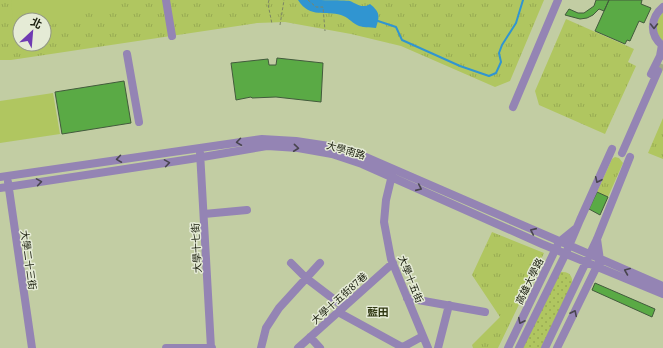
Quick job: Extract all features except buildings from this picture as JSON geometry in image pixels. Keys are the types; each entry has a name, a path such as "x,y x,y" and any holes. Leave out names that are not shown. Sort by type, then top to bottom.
{"street":[{"path":"166,0 172,36"},
{"path":"513,107 558,0"},
{"path":"638,117 636,108 660,56 662,46 657,41 652,29 654,17 663,7"},
{"path":"127,54 139,122"},
{"path":"545,348 605,221 638,117 661,71"},
{"name":"大學南路","path":"4,176 262,139 296,141 329,146 361,155 392,172 588,259 663,286"},
{"name":"大學南路","path":"0,188 200,158 267,146 298,148 332,154 392,172"},
{"name":"大學十七街","path":"200,148 212,348"},
{"name":"高雄大學路","path":"519,348 568,250 583,212 612,149"},
{"name":"大學十五街","path":"392,172 386,200 384,222 392,263 428,348"},
{"name":"大學二十三街","path":"4,176 9,187 32,348"},
{"path":"204,214 247,210"},
{"name":"高雄大學路","path":"508,348 558,245 576,229"},
{"path":"557,348 598,263 597,239"},
{"path":"291,263 341,309 402,348 423,336"},
{"path":"261,348 266,328 279,308 320,263"},
{"name":"大學十五街87巷","path":"298,348 392,263"},
{"name":"大學南路","path":"598,263 663,294"},
{"path":"407,298 485,312"},
{"path":"438,348 449,305"},
{"path":"310,338 320,348"},
{"path":"166,348 212,348"}],"path":[{"path":"269,0 268,4 272,24"},
{"path":"280,25 284,0"},
{"path":"308,0 316,7 323,7 325,32"}],"green space":[{"path":"0,0 544,0 510,81 495,87 401,46 351,34 285,22 257,23 11,60 0,60"},
{"path":"11,0 125,0 52,24 52,12 12,12"},
{"path":"663,12 663,41 656,30 656,26"},
{"path":"566,19 634,49 628,62 636,66 605,134 539,105 535,91"},
{"path":"53,93 60,134 0,143 0,101"},
{"path":"663,118 663,159 648,153"},
{"path":"615,157 619,158 623,163 608,197 597,192 612,159"},
{"path":"492,232 544,253 498,348 473,348 472,345 500,317 472,275"},
{"path":"561,272 567,272 570,275 572,284 541,348 522,348 558,275"}],"water":[{"path":"298,0 350,1 362,6 370,4 376,9 378,14 376,28 359,26 341,15 313,12 303,6"}],"waterway":[{"path":"378,21 396,27 402,40 460,66 489,76 496,73 501,62 499,53 502,45 516,23 523,0"}],"tunnel":[{"path":"658,71 663,59"}],"district":[{"name":"藍田","path":"378,311"}]}
